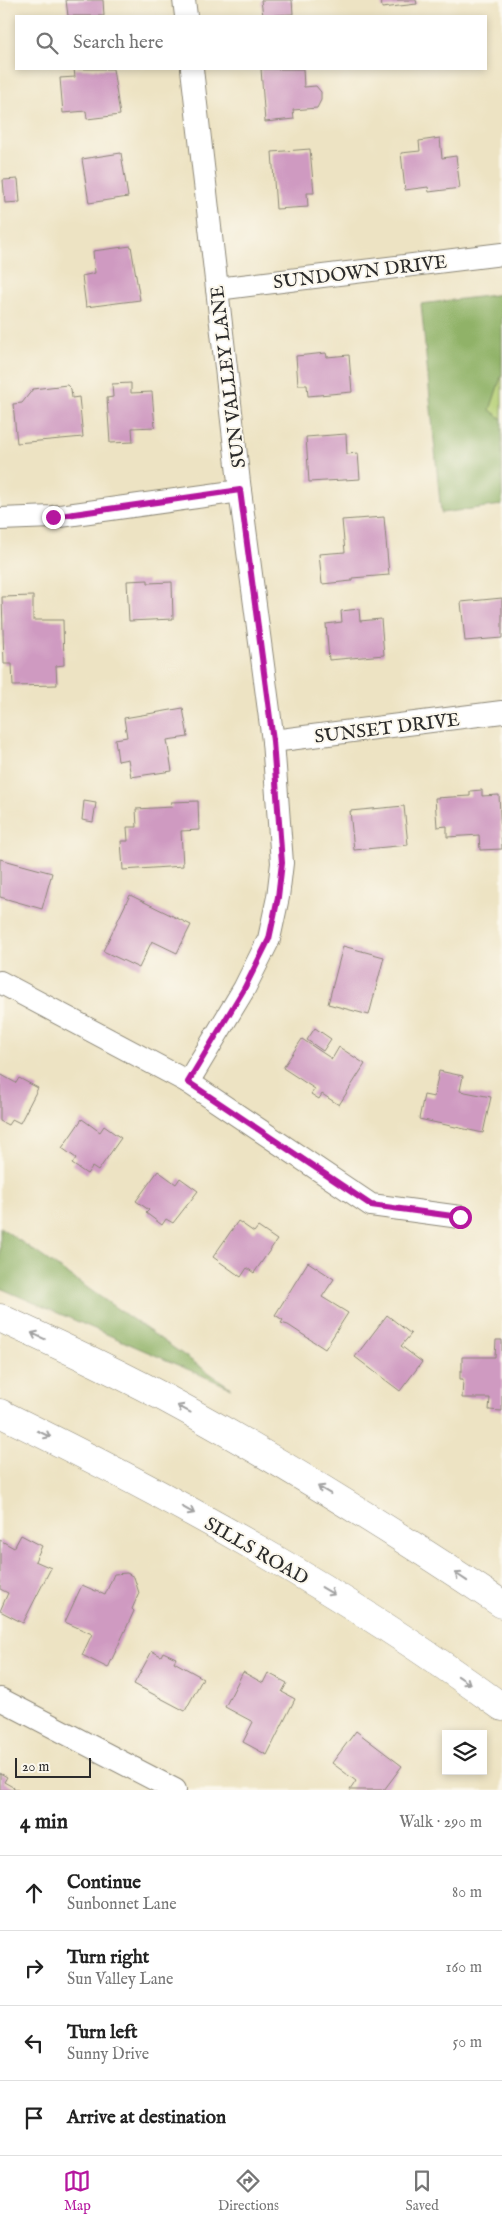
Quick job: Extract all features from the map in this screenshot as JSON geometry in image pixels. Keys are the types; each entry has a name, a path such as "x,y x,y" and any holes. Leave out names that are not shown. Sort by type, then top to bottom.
{"main road":[{"path":"0,1318 63,1347 186,1410 423,1551 502,1604"},
{"name":"SILLS ROAD","path":"0,1413 106,1465 231,1533 347,1602 467,1681 502,1707"}],"street":[{"path":"184,0 186,15"},
{"name":"SUN VALLEY LANE","path":"188,1082 244,989 269,939 278,897 282,863 273,741 240,490 192,70"},
{"name":"SUNDOWN DRIVE","path":"217,288 502,254"},
{"path":"0,519 53,517 240,490"},
{"name":"SUNSET DRIVE","path":"273,741 502,712"},
{"path":"0,982 188,1082 371,1205 460,1217"},
{"path":"0,1699 175,1790"}],"green space":[{"path":"502,294 502,374 490,410 502,419 502,505 441,513 421,304"},
{"path":"502,374 502,419 490,410"},
{"path":"0,1227 231,1388 0,1288"}],"building":[{"path":"66,0 103,0 104,15 68,15"},
{"path":"261,0 292,0 293,14 263,15"},
{"path":"381,0 416,0 417,4 382,8"},
{"path":"74,70 113,70 120,115 87,119 86,111 63,113 60,78 75,77"},
{"path":"261,70 303,70 304,87 316,86 321,92 321,100 317,108 293,110 294,119 265,122"},
{"path":"440,138 442,158 456,156 460,188 429,192 428,187 405,190 401,153 420,151 419,141"},
{"path":"310,149 314,193 307,193 308,207 276,209 272,152"},
{"path":"121,153 128,197 89,203 82,159"},
{"path":"18,179 20,202 5,203 3,180"},
{"path":"131,246 140,300 86,307 82,276 95,273 93,251"},
{"path":"326,353 327,357 349,355 352,392 308,396 307,385 298,385 296,356"},
{"path":"131,383 131,393 152,392 155,427 132,428 133,442 110,443 107,398 113,397 112,384"},
{"path":"67,385 71,389 72,398 79,397 83,437 17,443 13,404 22,403 33,389"},
{"path":"346,434 347,454 358,453 360,479 309,482 306,437"},
{"path":"384,517 389,575 352,578 352,581 322,584 319,554 345,552 342,520"},
{"path":"148,580 148,583 172,582 173,619 129,621 127,581"},
{"path":"33,596 33,620 63,620 64,665 56,666 57,685 13,686 12,664 4,664 2,597"},
{"path":"502,598 502,638 465,641 461,602"},
{"path":"359,609 360,621 381,619 384,655 329,660 326,624 342,622 341,611"},
{"path":"183,708 188,737 167,740 172,771 131,777 128,759 118,761 115,739 127,737 124,718"},
{"path":"482,790 482,796 499,795 502,849 480,850 479,835 447,837 447,826 437,827 435,798 470,796 470,791"},
{"path":"84,801 96,803 93,822 82,820"},
{"path":"198,801 199,830 181,831 183,866 123,870 121,841 128,841 127,827 137,827 136,809 172,807 171,802"},
{"path":"404,806 408,845 354,850 350,811"},
{"path":"0,859 52,873 42,909 0,897"},
{"path":"130,895 191,925 177,953 152,941 139,968 103,951"},
{"path":"343,946 384,957 369,1015 328,1004"},
{"path":"315,1028 331,1039 323,1051 307,1040"},
{"path":"302,1039 332,1059 339,1047 365,1064 339,1105 322,1094 319,1099 311,1094 315,1089 283,1068"},
{"path":"439,1071 463,1076 460,1091 491,1097 483,1133 419,1119 424,1095 434,1097"},
{"path":"0,1074 16,1083 19,1078 38,1088 20,1123 12,1119 8,1125 0,1121"},
{"path":"82,1119 100,1132 104,1126 121,1138 98,1171 92,1167 87,1174 72,1164 76,1158 62,1148"},
{"path":"158,1171 176,1184 180,1178 198,1191 173,1223 166,1219 162,1225 146,1213 149,1210 136,1201"},
{"path":"238,1221 254,1232 258,1227 277,1240 254,1273 247,1268 241,1277 213,1257"},
{"path":"308,1262 334,1279 322,1297 348,1313 325,1349 288,1325 281,1323 283,1320 275,1315"},
{"path":"387,1315 411,1334 401,1346 422,1362 400,1391 355,1357"},
{"path":"496,1340 502,1340 502,1411 489,1410 490,1398 462,1398 463,1379 460,1379 462,1357 495,1357"},
{"path":"21,1535 42,1546 35,1561 51,1568 23,1623 0,1611 8,1593 0,1589 0,1540 14,1548"},
{"path":"127,1573 134,1577 139,1593 132,1609 134,1611 108,1668 82,1655 92,1634 65,1622 82,1585 105,1595 114,1574"},
{"path":"152,1651 161,1656 163,1652 176,1658 174,1662 203,1678 185,1711 134,1684"},
{"path":"243,1672 263,1683 268,1673 287,1683 282,1692 295,1699 267,1755 243,1742 253,1722 225,1707"},
{"path":"356,1731 402,1766 384,1790 350,1790 356,1781 332,1763"},
{"path":"0,1773 7,1777 4,1782 18,1790 0,1790"}],"route":[{"path":"53,517 240,490 273,741 282,863 278,897 269,939 244,989 188,1082 371,1205 460,1217"}]}
